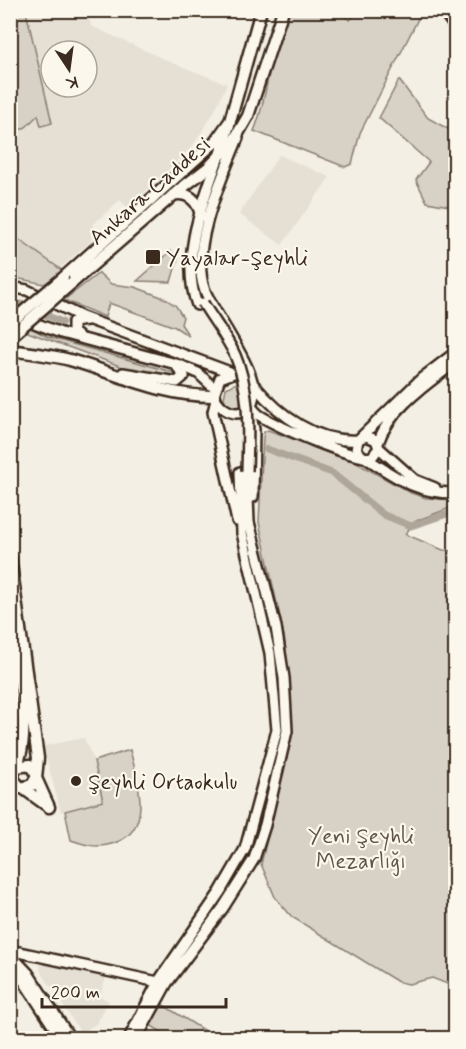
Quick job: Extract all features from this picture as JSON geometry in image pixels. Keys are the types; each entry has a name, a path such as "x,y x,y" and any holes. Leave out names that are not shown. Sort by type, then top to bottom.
{"main road":[{"name":"Ankara Caddesi","path":"10,338 68,280 198,160 231,121 261,10"},
{"name":"Ankara Caddesi","path":"10,323 226,155 241,130 283,10"},
{"path":"173,195 188,195 193,199 201,215"},
{"path":"10,350 69,360 120,378 184,394 215,395"},
{"path":"10,558 38,752 36,776 32,785 10,796"},
{"path":"10,621 24,732 22,755 13,775"},
{"path":"30,765 50,807 22,789 13,775 30,765"}],"street":[{"path":"443,11 456,28"},
{"path":"10,311 24,319 174,363 198,373 230,412 236,413 249,406 254,397 252,383 242,356 204,287 201,269 203,248 226,155 231,121"},
{"path":"129,1038 158,982 220,891 245,849 277,730 270,653 247,532 240,388 228,356 191,289 189,260 201,215 226,155"},
{"path":"200,304 195,258 207,208 226,155"},
{"path":"10,287 27,290 89,320 230,372 242,373 280,413 296,423 337,440 370,436 415,480 431,487 456,492"},
{"path":"79,337 73,332 74,322 89,320"},
{"path":"364,458 356,450 359,439 423,376 456,352"},
{"path":"364,458 375,455 382,430 395,416 429,383 456,362"},
{"path":"123,373 177,382 182,380 183,372 174,363"},
{"path":"230,372 220,378 213,412 238,522 247,532"},
{"path":"249,406 258,415 364,458 420,490 435,494 456,492"},
{"path":"137,1038 167,983 231,896 254,859 265,825 287,731 284,678 276,627 247,532 254,429 249,406"},
{"path":"220,891 231,896"},
{"path":"10,952 158,982"},
{"path":"10,952 28,973 69,1038"},
{"path":"28,973 35,956"},
{"path":"10,966 21,976 62,1038"}],"shaded area":[{"path":"11,11 87,11 91,26 170,62 227,84 213,114 192,147 128,208 120,200 93,224 91,241 60,268 11,234"},
{"path":"279,155 330,177 282,245 239,214"},
{"name":"Şeyhli Ortaokulu","path":"84,738 94,761 103,801 61,812 43,746"},
{"path":"41,961 108,971 100,996 109,1001 97,1023 81,1033 40,970"}],"green space":[{"path":"419,10 421,13 360,133 352,164 345,167 254,131 276,40 288,11 336,11 350,20 358,11"},
{"path":"10,11 26,11 39,67 39,99 46,99 52,123 41,126 38,115 26,127 11,134"},
{"path":"399,80 428,118 448,129 455,119 455,207 427,202 416,180 429,162 379,118"},
{"path":"11,234 63,271 44,284 11,277"},
{"path":"171,251 178,258 171,282 137,281"},
{"path":"99,273 111,284 135,287 164,298 176,306 183,317 181,324 189,336 175,327 109,303 105,317 64,300"},
{"path":"10,317 48,337 172,372 176,376 128,369 11,326"},
{"path":"239,382 244,383 242,411 228,407 224,398 226,388"},
{"name":"Yeni Şeyhli Mezarlığı","path":"268,430 353,461 411,493 426,498 455,500 455,506 416,521 405,534 443,550 455,551 455,987 432,978 409,984 398,982 292,917 275,897 261,864 291,741 290,683 284,636 259,522 263,437 264,432"},
{"path":"130,750 139,788 139,814 136,826 117,842 105,845 89,845 71,840 65,811 103,801 94,761"},
{"path":"160,1003 216,1038 171,1038 150,1025"}],"waterway":[{"path":"13,301 62,322"},
{"path":"267,449 332,473 384,515 411,526 453,512"}],"place":[{"name":"Yayalar-Şeyhli","path":"153,257"},
{"name":"Şeyhli Ortaokulu","path":"76,781"}]}
